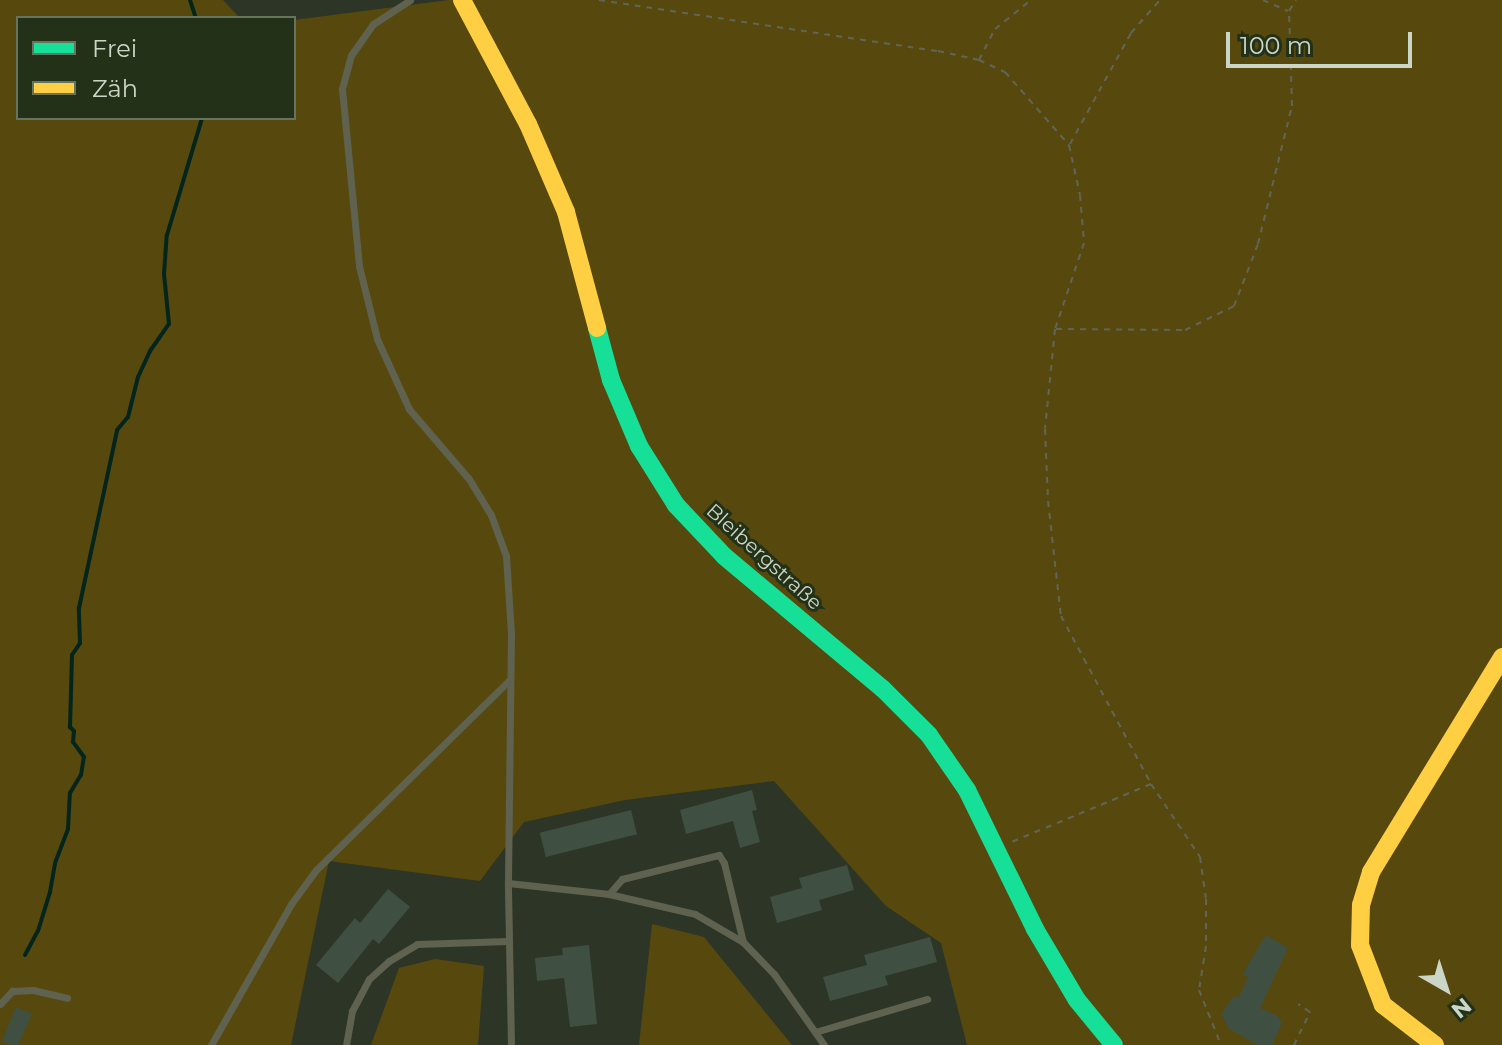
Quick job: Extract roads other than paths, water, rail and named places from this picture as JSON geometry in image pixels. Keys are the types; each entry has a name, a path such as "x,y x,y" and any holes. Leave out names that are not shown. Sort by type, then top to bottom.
{"street":[{"name":"Bleibergstraße","path":"462,0 535,139 566,212 611,380 639,446 676,505 724,556 883,689 929,735 967,790 1042,941 1077,1000 1114,1045"},
{"path":"1435,1045 1383,1005 1360,945 1361,905 1371,872 1502,657"}],"lane":[{"path":"410,0 373,24 351,55 342,89 359,266 377,339 409,409 469,479 491,515 506,556 511,634 508,883 511,1045"},
{"path":"211,1045 291,904 316,870 509,681"},
{"path":"609,894 622,879 719,855 724,863 743,942"},
{"path":"508,883 609,894 695,914 743,942 774,974 824,1045"},
{"path":"346,1045 352,1011 369,979 389,961 417,944 508,941"},
{"path":"0,1004 12,991 33,990 67,998"},
{"path":"815,1032 927,999"}],"waterway":[{"path":"190,0 195,16"},
{"path":"25,955 38,931 50,892 55,863 68,829 70,793 81,775 84,757 73,742 74,731 70,727 72,655 80,643 79,608 117,430 128,417 138,377 150,351 169,324 164,274 167,235 201,120"}]}
